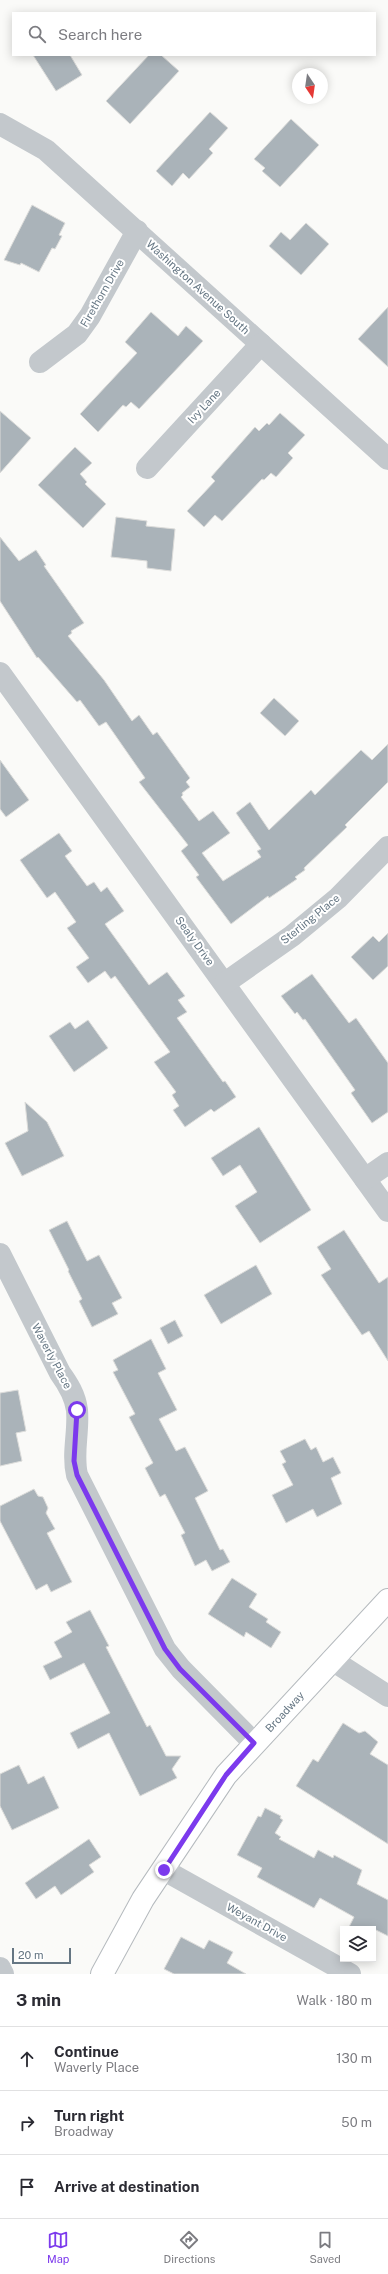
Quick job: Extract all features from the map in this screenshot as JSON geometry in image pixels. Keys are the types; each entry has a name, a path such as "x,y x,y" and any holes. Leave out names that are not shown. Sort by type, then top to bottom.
{"main road":[{"name":"Broadway","path":"102,1974 143,1899 164,1870 226,1775 388,1600"}],"street":[{"name":"Washington Avenue South","path":"0,124 46,150 387,456"},
{"name":"Firethorn Drive","path":"40,362 77,334 90,316 137,231"},
{"name":"Ivy Lane","path":"147,468 261,344"},
{"name":"Sealy Drive","path":"0,673 388,1211"},
{"name":"Sterling Place","path":"225,983 292,936 326,908 388,847"},
{"path":"365,1179 388,1163"},
{"name":"Waverly Place","path":"0,1254 60,1373 71,1389 77,1410 74,1461 77,1475 162,1642 180,1669 254,1743"},
{"path":"332,1660 388,1696"},
{"name":"Weyant Drive","path":"164,1870 350,1974"},
{"path":"0,1968 3,1974"}],"building":[{"path":"34,56 71,56 82,75 56,91"},
{"path":"148,56 162,56 179,71 130,124 106,101"},
{"path":"210,112 228,128 209,149 213,153 189,179 183,173 172,186 156,171"},
{"path":"291,119 319,145 280,187 262,171 265,168 254,159"},
{"path":"32,205 65,223 59,235 62,236 55,249 52,248 39,272 21,263 20,265 4,260"},
{"path":"306,223 329,244 301,275 269,246 281,232 290,240"},
{"path":"388,307 388,367 358,339"},
{"path":"151,312 178,336 186,326 203,341 139,409 131,402 126,407 123,405 98,432 80,414 137,353 125,342"},
{"path":"0,411 31,438 0,473"},
{"path":"280,413 305,435 288,453 293,458 276,477 271,473 264,480 262,479 222,521 215,515 204,527 187,511 215,481 211,477 255,427 259,431 267,423 269,425"},
{"path":"75,447 92,463 80,474 87,482 85,484 106,504 83,528 38,485"},
{"path":"116,517 147,521 146,526 175,529 171,571 147,568 147,561 111,557"},
{"path":"0,537 19,561 36,550 46,565 44,566 84,623 71,631 72,633 68,636 104,680 132,721 139,715 153,735 157,732 190,778 186,782 190,787 182,793 183,795 181,797 199,821 213,811 230,833 202,853 223,881 261,857 257,851 261,849 236,813 250,802 269,830 311,790 315,795 361,750 372,760 388,744 388,782 345,825 347,827 304,868 305,870 295,877 297,879 269,898 268,896 231,924 196,877 199,875 181,851 188,845 139,782 145,778 106,722 99,726 80,700 77,702 38,657 37,658 0,601"},
{"path":"274,698 299,721 285,736 260,713"},
{"path":"0,760 29,800 6,817 0,809"},
{"path":"59,833 72,851 65,856 87,886 94,882 101,892 107,887 124,911 105,924 149,985 167,972 185,996 178,1000 187,1012 177,1018 223,1082 225,1081 236,1097 214,1112 211,1109 185,1127 173,1110 179,1106 172,1095 176,1092 154,1062 170,1052 115,976 111,979 105,971 88,983 76,967 89,958 67,928 76,922 55,892 47,898 20,860"},
{"path":"388,933 388,966 373,980 351,957 373,936 379,942"},
{"path":"312,974 349,1023 356,1018 388,1063 388,1112 372,1123 351,1093 355,1090 305,1019 303,1020 297,1012 295,1014 281,996"},
{"path":"88,1020 108,1048 74,1072 49,1036 70,1022 75,1029"},
{"path":"25,1102 47,1122 64,1156 22,1176 5,1143 28,1131"},
{"path":"259,1127 311,1210 260,1243 235,1206 257,1192 240,1165 223,1176 211,1158"},
{"path":"67,1221 87,1261 99,1255 122,1298 112,1303 118,1314 92,1327 79,1301 82,1299 49,1230"},
{"path":"344,1230 379,1283 388,1277 388,1361 369,1331 362,1335 321,1275 331,1269 317,1247"},
{"path":"256,1265 272,1294 221,1324 204,1295"},
{"path":"175,1320 183,1336 168,1344 160,1328"},
{"path":"151,1339 166,1369 158,1373 177,1410 159,1419 176,1451 185,1447 208,1491 195,1498 220,1550 223,1549 230,1562 212,1571 206,1560 195,1566 181,1535 185,1533 165,1494 160,1497 145,1468 153,1463 129,1417 135,1414 113,1372 118,1370 113,1360"},
{"path":"18,1390 26,1431 16,1433 22,1461 0,1466 0,1393"},
{"path":"305,1439 311,1450 316,1447 323,1462 333,1457 341,1473 331,1478 342,1504 317,1517 313,1509 286,1523 272,1495 293,1485 282,1464 286,1462 280,1451"},
{"path":"34,1489 38,1496 43,1497 48,1508 46,1513 55,1529 47,1533 72,1582 51,1592 47,1584 36,1590 0,1521 0,1506"},
{"path":"232,1578 257,1594 249,1607 268,1619 266,1622 281,1632 271,1648 246,1632 244,1637 208,1614"},
{"path":"90,1610 109,1646 106,1647 147,1727 150,1725 166,1756 181,1756 172,1769 177,1778 140,1796 109,1733 78,1749 70,1733 110,1713 84,1663 50,1680 43,1666 62,1657 54,1642 72,1632 66,1622"},
{"path":"343,1723 359,1733 365,1731 378,1742 370,1754 388,1765 388,1844 296,1786 313,1759 318,1762"},
{"path":"19,1765 28,1784 44,1776 59,1808 12,1830 0,1806 0,1774"},
{"path":"265,1808 281,1816 280,1818 283,1820 275,1833 281,1837 279,1839 314,1858 318,1850 333,1858 334,1855 362,1870 357,1884 388,1900 388,1936 376,1930 376,1926 350,1926 354,1917 320,1898 314,1908 257,1877 262,1868 237,1855 258,1816 261,1817"},
{"path":"89,1839 101,1857 89,1865 94,1872 61,1895 55,1886 36,1899 25,1883"},
{"path":"181,1937 204,1949 209,1940 233,1952 227,1963 246,1974 174,1974 164,1969"}],"route":[{"path":"77,1410 74,1461 77,1475 165,1649 180,1669 254,1743 226,1775 164,1870"}]}
